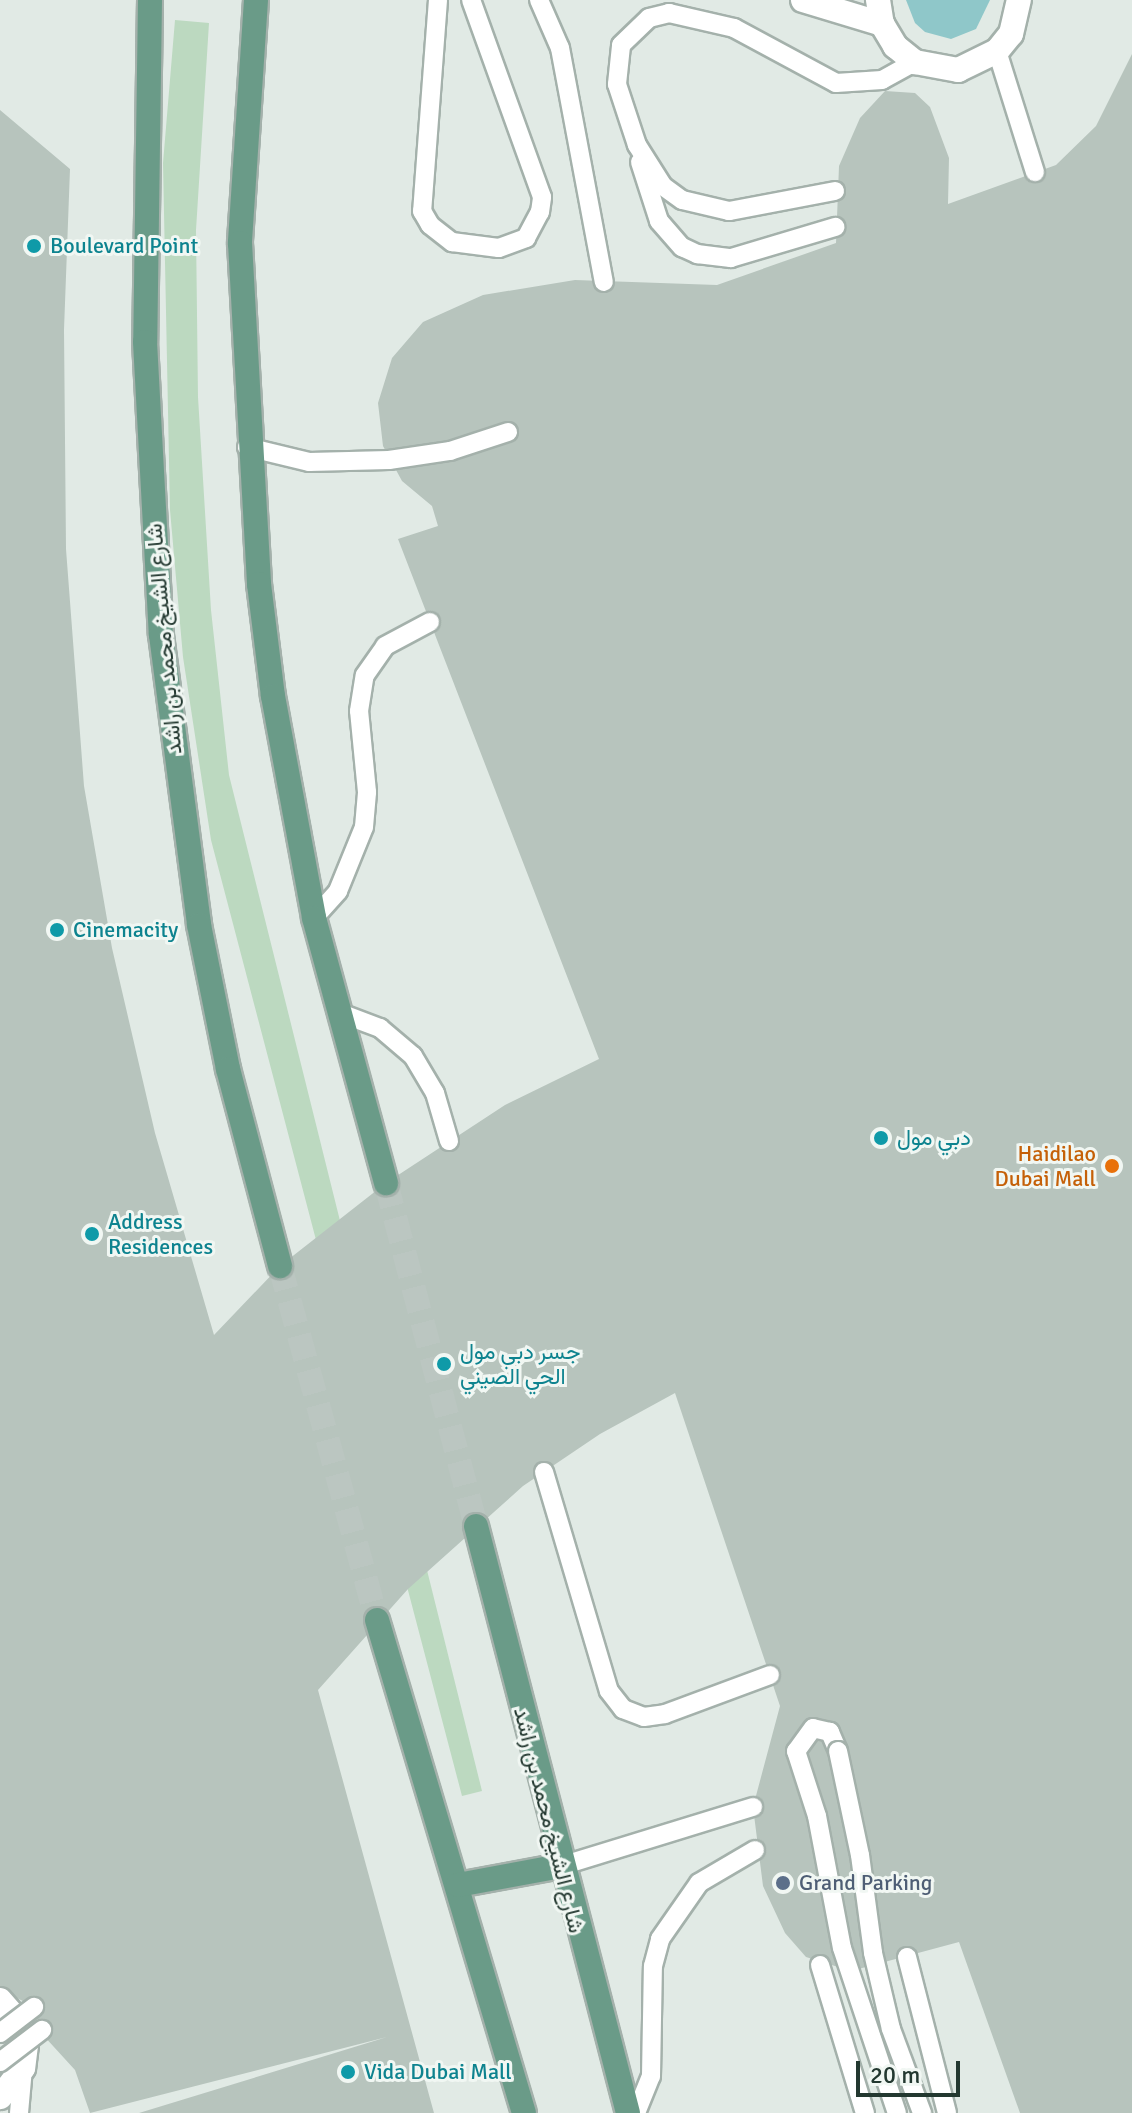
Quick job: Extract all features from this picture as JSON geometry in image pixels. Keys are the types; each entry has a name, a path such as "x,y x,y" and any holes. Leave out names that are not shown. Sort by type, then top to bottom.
{"main road":[{"name":"شارع الشيخ محمد بن راشد","path":"150,0 145,342 161,635 199,925 228,1069 280,1266"},
{"path":"256,0 240,243 247,447 273,696 314,918 386,1183"},
{"name":"شارع الشيخ محمد بن راشد","path":"476,1526 561,1866 628,2113"},
{"path":"377,1620 524,2113"},
{"path":"458,1885 561,1866"}],"street":[{"path":"803,0 882,24"},
{"path":"878,0 882,24 895,46 915,62 958,70 997,51 1024,4"},
{"path":"0,2000 20,2023 26,2045 11,2065 0,2097"}],"lane":[{"path":"438,0 422,211 430,225 452,242 499,248 526,238 540,212 542,197 471,0"},
{"path":"539,0 560,48 604,282"},
{"path":"835,227 731,258 697,254 682,247 659,221 616,64 621,45 649,18 689,15 734,28 836,83 882,80 915,62"},
{"path":"997,51 1035,172"},
{"path":"637,145 663,186 705,209 753,209 835,191"},
{"path":"247,447 309,462 389,460 450,451 508,432"},
{"path":"314,918 338,891 364,827 367,792 359,711 365,675 385,646 430,622"},
{"path":"340,1013 380,1028 413,1056 435,1093 449,1141"},
{"path":"544,1472 609,1691 623,1709 644,1717 665,1714 770,1675"},
{"path":"897,2113 842,1948 817,1816 796,1751 813,1728 830,1732 838,1751 860,1855 873,1953 891,2029 920,2113"},
{"path":"561,1866 753,1807"},
{"path":"636,2113 651,2076 652,1979 660,1939 699,1883 755,1850"},
{"path":"907,1957 947,2113"},
{"path":"883,1964 920,2113"},
{"path":"820,1965 865,2113"},
{"path":"0,2033 34,2007"},
{"path":"19,2113 11,2065 42,2030"}],"green space":[{"path":"175,20 209,23 196,230 198,397 211,610 229,775 482,1791 462,1796 211,840 183,657 170,510 163,163"}],"water":[{"path":"906,0 990,0 976,29 951,39 925,32 915,23"}],"building":[{"name":"دبي مول","path":"1132,54 1132,2113 1020,2113 959,1942 851,1971 806,1957 785,1933 763,1886 753,1807 780,1706 675,1393 600,1434 523,1486 408,1589 318,1690 434,2113 139,2113 387,2037 90,2113 75,2070 43,2035 34,2007 0,1989 0,110 70,169 64,330 66,549 84,786 112,948 155,1133 214,1335 280,1266 386,1183 505,1105 599,1059 398,539 438,526 432,506 402,481 383,446 378,403 392,358 423,322 483,295 575,280 717,285 836,243 839,166 860,118 885,91 915,93 930,107 949,158 948,204 1056,165 1096,126"}],"tunnel":[{"path":"386,1183 476,1526"},
{"path":"280,1266 377,1620"}],"place":[{"name":"Boulevard Point","path":"34,246"},
{"name":"Cinemacity","path":"57,930"},
{"name":"دبي مول","path":"881,1138"},
{"name":"Haidilao Dubai Mall","path":"1112,1166"},
{"name":"Address Residences","path":"92,1234"},
{"name":"جسر دبي مول الحي الصيني","path":"444,1364"},
{"name":"Grand Parking","path":"783,1883"},
{"name":"Vida Dubai Mall","path":"348,2072"}]}
